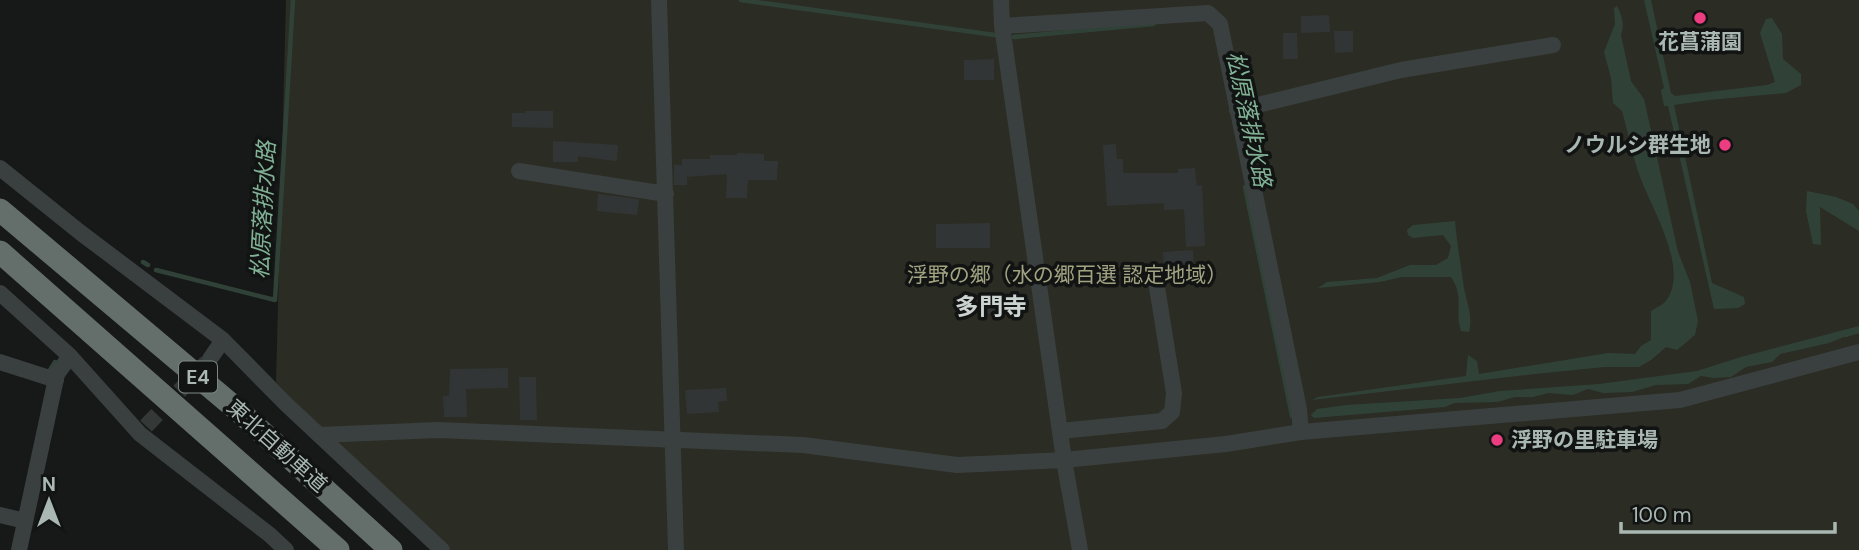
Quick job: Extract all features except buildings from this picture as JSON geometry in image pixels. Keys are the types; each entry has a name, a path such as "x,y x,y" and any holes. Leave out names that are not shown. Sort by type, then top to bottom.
{"highway":[{"name":"東北自動車道","path":"0,210 240,412 391,550"},
{"name":"東北自動車道","path":"0,252 338,550"}],"street":[{"path":"659,0 676,550"},
{"path":"1001,0 1002,26 1064,460 1080,550"},
{"path":"1002,26 1207,6 1220,24 1299,409 1301,432"},
{"path":"1237,110 1401,70 1553,45"},
{"path":"0,168 223,340 319,435 442,550"},
{"path":"519,171 666,194"},
{"path":"1060,431 1162,421 1172,412 1174,393 1156,281"},
{"path":"0,292 70,356 143,430 286,550"},
{"path":"210,359 223,340"},
{"path":"319,435 438,430 803,446 957,465 1064,460 1226,444 1301,432 1680,400 1859,352"},
{"path":"19,550 56,380 70,356"},
{"path":"0,362 56,380"},
{"path":"0,515 25,522"}],"green space":[{"name":"浮野の郷（水の郷百選 認定地域）","path":"286,0 1859,0 1859,550 443,550 276,382"}],"shaded area":[{"path":"1644,0 1651,0 1671,93 1675,96 1775,82 1760,33 1766,19 1772,18 1782,34 1783,59 1801,74 1801,85 1786,93 1674,105 1712,283 1744,297 1745,304 1738,308 1714,309 1668,106 1664,106 1661,90 1664,88"},
{"path":"1617,6 1622,20 1621,35 1631,81 1644,99 1678,252 1690,282 1698,321 1695,335 1677,350 1666,347 1639,367 1604,367 1312,400 1466,376 1468,355 1477,361 1479,374 1608,353 1635,354 1651,340 1651,311 1665,302 1672,290 1674,276 1663,230 1638,170 1622,111 1613,103 1611,78 1604,52 1615,24 1614,8"},
{"path":"1807,191 1836,197 1853,204 1859,211 1859,231 1820,207 1821,245 1813,244 1806,211"},
{"path":"1455,221 1470,315 1469,332 1461,331 1457,291 1451,277 1402,277 1380,282 1318,288 1327,282 1377,278 1410,265 1436,265 1448,258 1451,246 1443,235 1413,238 1408,235 1407,230 1413,225"},
{"path":"1859,326 1859,331 1829,343 1780,354 1772,362 1746,367 1731,377 1701,376 1688,384 1656,385 1632,392 1603,393 1588,389 1573,395 1548,393 1497,402 1454,403 1445,407 1314,418 1311,415 1317,409 1346,405 1460,398 1500,391 1599,384 1697,371"}],"waterway":[{"name":"松原落排水路","path":"156,270 275,300 293,0"},
{"name":"松原落排水路","path":"741,0 995,35"},
{"name":"松原落排水路","path":"1014,37 1153,24"},
{"name":"松原落排水路","path":"1245,187 1292,416"},
{"name":"松原落排水路","path":"143,262 148,265"},
{"name":"松原落排水路","path":"1845,335 1859,331"},
{"name":"松原落排水路","path":"50,370 55,362"}],"tunnel":[{"path":"146,426 210,359"}],"place":[{"name":"花菖蒲園","path":"1700,18"},
{"name":"ノウルシ群生地","path":"1725,145"},
{"name":"浮野の里駐車場","path":"1497,440"}],"district":[{"name":"多門寺","path":"991,307"}]}
